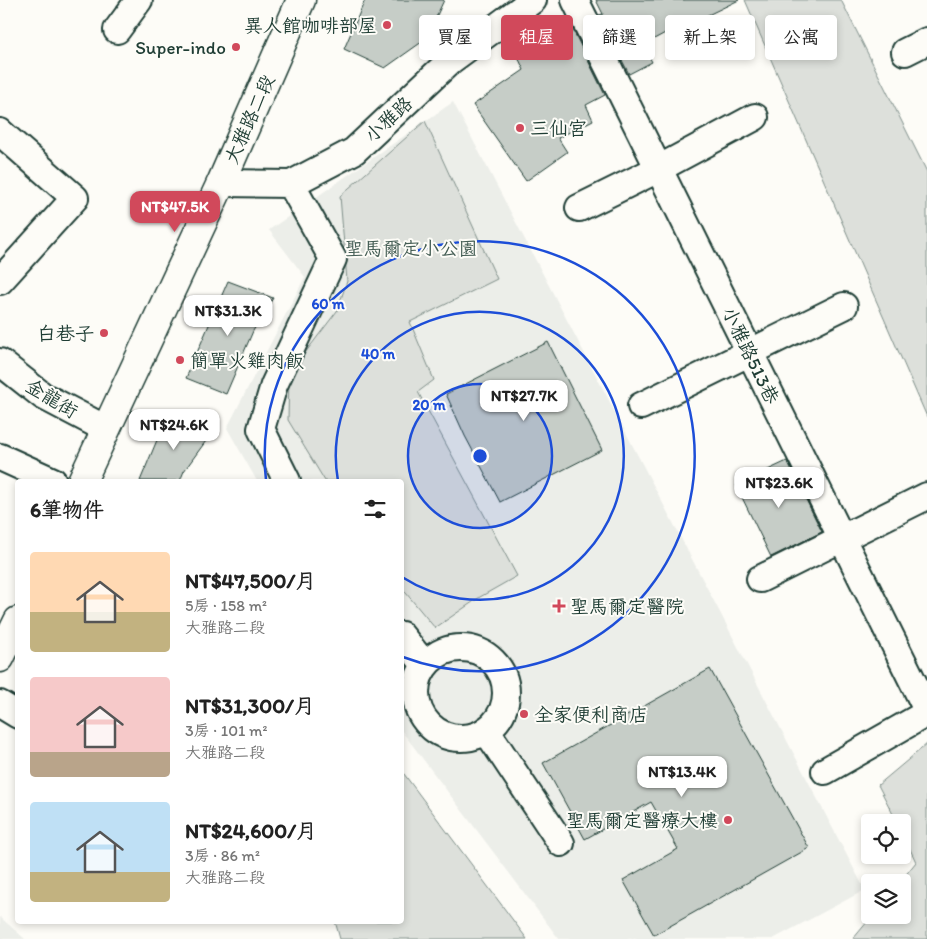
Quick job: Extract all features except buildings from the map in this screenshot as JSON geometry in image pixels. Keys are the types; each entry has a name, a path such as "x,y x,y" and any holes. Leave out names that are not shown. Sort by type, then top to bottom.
{"main road":[{"name":"大雅路二段","path":"83,479 221,183 299,1"},
{"path":"0,658 15,627"}],"street":[{"path":"117,30 139,0"},
{"name":"小雅路","path":"221,183 291,184 354,151 450,61 533,0"},
{"name":"小雅路513巷","path":"575,0 927,711"},
{"path":"579,208 658,169 755,117"},
{"path":"0,132 75,198 0,281"},
{"path":"286,479 261,429 274,385 333,259 291,184"},
{"path":"641,406 844,306"},
{"name":"金龍街","path":"0,362 43,396 106,429"},
{"path":"0,457 49,479"},
{"path":"760,579 927,496"},
{"path":"404,639 425,665"},
{"path":"451,648 467,648 482,652 494,662 502,676 506,691 504,707 496,721 486,730 473,736 459,738 445,735 432,728 423,718 417,705 415,691 418,677 425,665 437,654 451,648"},
{"path":"0,704 15,713"},
{"path":"825,771 927,711"},
{"path":"486,730 561,843"}],"shaded area":[{"name":"聖馬爾定醫院","path":"453,102 861,882 861,892 773,939 559,939 404,734 404,479 256,479 227,428 305,277 269,230"},
{"path":"0,917 25,939 0,939"}],"green space":[{"path":"745,0 841,0 927,172 927,417 771,60 837,60 837,15 765,15 765,46 755,23 755,15 752,15"},
{"name":"聖馬爾定小公園","path":"425,121 497,279 410,322 434,380 418,392 517,576 480,597 435,628 404,591 404,479 324,479 288,420 289,374 337,311 347,281 340,196"},
{"path":"927,744 927,939 853,939 866,924 911,924 911,874 906,874 916,862 911,851 911,814 893,814 878,785"},
{"path":"404,774 527,939 340,939 336,924 404,924"}],"place":[{"name":"異人館咖啡部屋","path":"387,25"},
{"name":"Super-indo","path":"236,47"},
{"name":"三仙宮","path":"520,128"},
{"name":"白巷子","path":"104,333"},
{"name":"簡單火雞肉飯","path":"180,360"},
{"name":"聖馬爾定醫院","path":"559,606"},
{"name":"全家便利商店","path":"524,714"},
{"name":"聖馬爾定醫療大樓","path":"728,820"}]}
